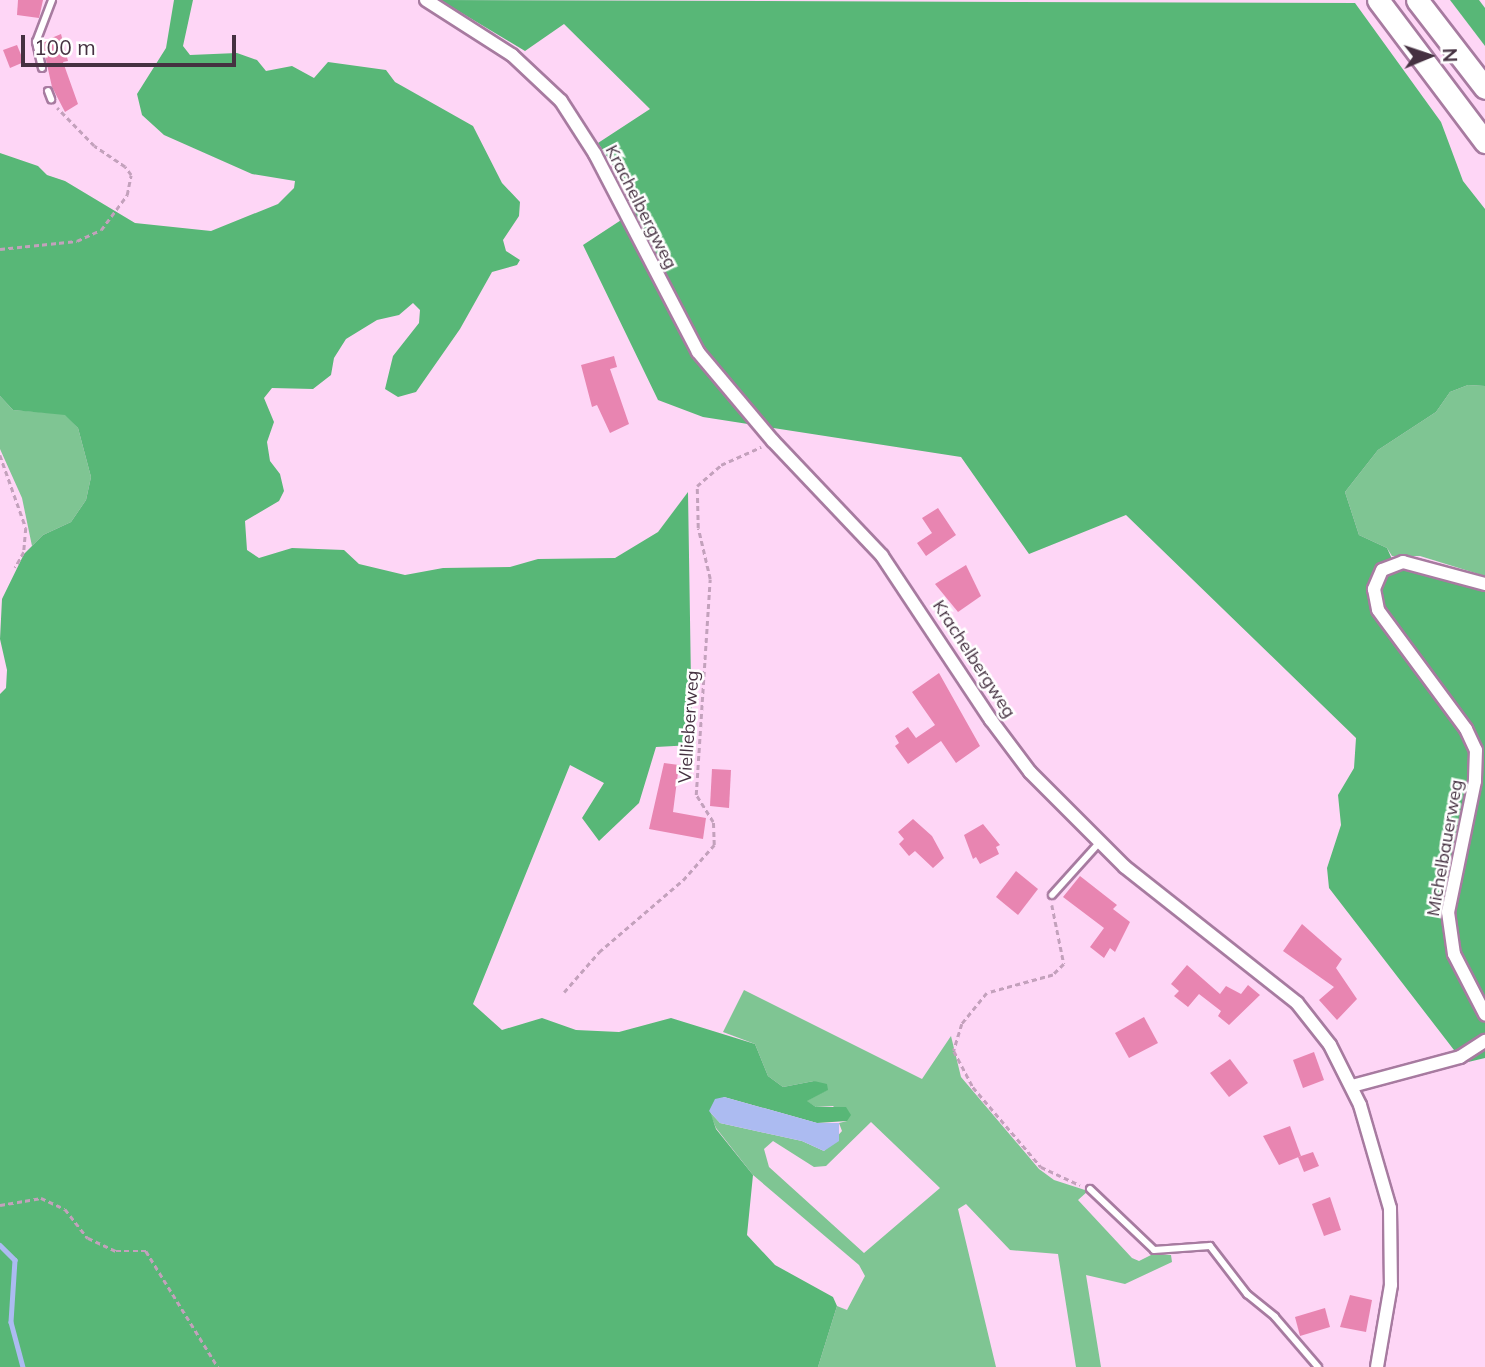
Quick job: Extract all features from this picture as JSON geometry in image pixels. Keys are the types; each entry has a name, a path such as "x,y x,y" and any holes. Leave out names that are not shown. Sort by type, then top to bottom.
{"highway":[{"path":"1378,0 1485,142"},
{"path":"1417,0 1485,88"}],"street":[{"name":"Krachelbergweg","path":"426,0 512,55 561,101 594,154 681,325 712,373 882,556 1000,732 1099,844 1297,1003 1330,1045 1352,1086 1377,1152 1390,1208 1391,1285 1377,1367"},
{"name":"Michelbauerweg","path":"1485,584 1403,562 1382,570 1374,589 1378,610 1466,729 1476,750 1475,781 1448,912 1454,954 1485,1014"},
{"path":"1352,1086 1460,1058 1485,1041"}],"lane":[{"path":"42,68 36,41 52,0"},
{"path":"48,91 51,99"},
{"path":"1052,895 1099,844"},
{"path":"1090,1189 1154,1250 1210,1246 1247,1294 1275,1317 1318,1367"}],"path":[{"path":"0,249 77,241 101,230 127,195 131,175 125,167 94,146 51,99"},
{"name":"Viellieberweg","path":"564,992 599,952 683,880 714,845 713,822 696,795 703,734 710,579 698,528 697,486 721,465 773,441"},
{"path":"0,455 26,528 24,552 15,568"},
{"path":"1052,895 1052,920 1064,964 1053,975 987,993 962,1024 954,1051 973,1087 1041,1167 1055,1177 1090,1189"},
{"path":"0,1205 41,1198 65,1209 88,1238 116,1251 146,1251 218,1367"}],"green space":[{"path":"174,0 193,0 183,46 190,55 237,53 257,60 266,71 292,66 314,78 328,62 386,70 395,82 473,126 502,183 520,202 519,216 503,240 506,251 520,260 517,265 492,272 460,329 416,392 398,397 385,389 393,356 419,323 420,310 413,303 399,315 377,320 346,339 334,358 331,375 313,389 272,388 264,398 274,422 267,442 270,461 280,474 284,491 279,501 245,521 247,550 259,558 292,548 344,550 359,564 405,575 443,568 510,567 538,559 615,558 658,532 688,492 692,745 656,747 639,803 599,841 582,818 604,783 570,765 473,1004 502,1030 542,1018 576,1030 619,1032 671,1018 755,1044 768,1076 783,1087 814,1081 827,1084 828,1090 807,1101 816,1107 846,1107 851,1115 847,1121 817,1123 724,1097 710,1111 716,1129 753,1175 747,1235 775,1265 833,1297 837,1306 818,1367 0,1367 0,694 6,688 7,670 0,639 2,599 24,554 43,535 71,522 86,500 91,477 78,428 65,415 13,410 0,396 0,153 38,166 47,175 65,181 135,223 211,231 278,204 294,188 295,181 252,174 164,135 142,115 137,94 166,48"},
{"path":"440,0 1355,3 1441,122 1463,181 1485,209 1485,386 1468,385 1450,392 1436,412 1378,450 1345,492 1359,535 1387,548 1396,568 1485,589 1485,1058 1464,1063 1329,888 1327,868 1341,825 1338,795 1354,768 1356,738 1126,515 1029,554 961,457 703,417 658,400 583,245 641,207 598,143 650,109 564,24 525,51"},
{"path":"1450,0 1479,0 1485,8 1485,46"},
{"path":"1468,385 1485,386 1485,576 1420,556 1392,556 1387,548 1359,535 1345,492 1378,450 1436,412 1450,392"},
{"path":"0,396 13,410 65,414 78,428 91,477 86,500 71,522 43,535 32,546 22,498 0,449"},
{"path":"744,990 922,1079 951,1036 961,1077 1039,1169 1054,1180 1088,1191 1078,1200 1132,1258 1139,1261 1153,1254 1171,1255 1172,1262 1125,1284 1086,1275 1101,1367 1076,1367 1058,1254 1010,1250 966,1204 958,1209 996,1367 818,1367 837,1306 847,1310 865,1276 859,1265 753,1175 716,1128 709,1111 720,1123 802,1141 824,1151 842,1131 839,1123 847,1121 833,1106 816,1107 806,1101 827,1090 814,1081 783,1087 768,1076 755,1044 723,1032","holes":["871,1122 940,1188 864,1253 769,1167 764,1149 773,1141 814,1167 826,1166"]}],"water":[{"path":"724,1097 817,1123 839,1123 839,1141 824,1151 802,1141 720,1123 709,1111 715,1099"}],"building":[{"path":"18,0 43,0 39,18 17,15"},
{"path":"61,34 68,61 63,62 78,104 65,112 52,87 42,42"},
{"path":"17,45 24,62 10,68 3,50"},
{"path":"614,356 617,367 610,369 629,424 610,433 597,405 592,407 581,365"},
{"path":"938,508 956,535 926,556 917,543 932,533 922,518"},
{"path":"966,565 981,596 958,612 935,584"},
{"path":"939,673 980,746 956,763 941,741 908,764 895,746 899,743 895,736 908,727 916,738 935,725 912,692"},
{"path":"664,763 679,765 673,812 706,818 703,839 649,829"},
{"path":"712,769 731,770 729,808 710,806"},
{"path":"913,819 932,836 944,858 933,868 915,851 909,856 899,844 904,839 898,832"},
{"path":"983,824 1000,845 996,847 999,854 980,864 976,857 973,859 964,835"},
{"path":"1016,871 1038,889 1018,915 996,897"},
{"path":"1080,876 1117,905 1113,909 1130,922 1115,952 1110,948 1104,958 1090,947 1104,928 1063,897"},
{"path":"1302,924 1342,959 1336,968 1357,999 1337,1020 1319,1000 1334,987 1283,951"},
{"path":"1187,965 1220,994 1226,986 1241,994 1248,985 1260,995 1229,1025 1218,1016 1221,1011 1199,994 1188,1007 1174,996 1179,991 1171,984"},
{"path":"1144,1017 1158,1043 1129,1058 1115,1033"},
{"path":"1314,1052 1324,1080 1303,1088 1293,1060"},
{"path":"1230,1059 1248,1083 1229,1097 1210,1073"},
{"path":"1290,1126 1301,1156 1279,1165 1263,1136"},
{"path":"1313,1152 1319,1166 1304,1172 1298,1157"},
{"path":"1330,1197 1341,1230 1324,1236 1312,1204"},
{"path":"1350,1295 1372,1300 1366,1332 1340,1327"},
{"path":"1325,1308 1330,1327 1300,1336 1295,1317"}],"waterway":[{"path":"0,1245 15,1260 11,1322 23,1367"}]}
